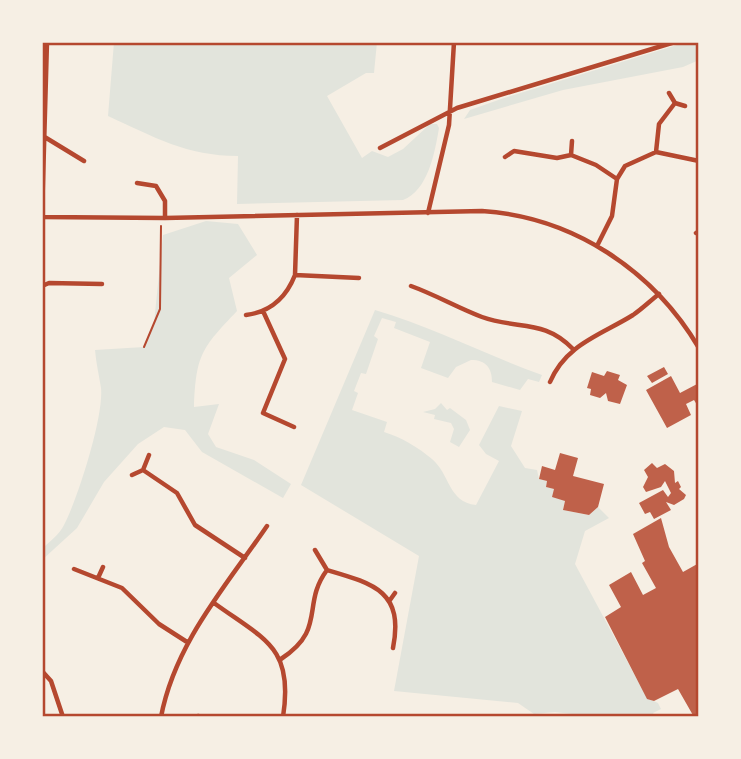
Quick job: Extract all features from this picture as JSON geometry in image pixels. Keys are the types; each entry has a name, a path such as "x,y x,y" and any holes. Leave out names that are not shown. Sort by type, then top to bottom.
{"street":[{"path":"47,42 42,217 163,218 482,211 513,214 555,225 619,260 659,294 699,348"},
{"path":"428,213 451,112 454,42"},
{"path":"380,148 451,112 675,42"},
{"path":"669,93 675,103 685,106"},
{"path":"656,152 659,124 675,103"},
{"path":"43,136 84,161"},
{"path":"571,155 572,141"},
{"path":"505,157 514,151 557,158 571,155 617,178"},
{"path":"597,246 612,216 617,178 625,166 656,152 699,161"},
{"path":"137,183 156,186 165,201 163,218"},
{"path":"246,315 263,311 282,298 295,275 296,215"},
{"path":"295,275 359,278"},
{"path":"42,286 49,283 102,284"},
{"path":"411,286 485,318 548,329 559,334 573,349"},
{"path":"550,382 561,361 573,349 634,314 659,294"},
{"path":"263,311 285,359 263,413 294,427"},
{"path":"132,475 143,470 149,455"},
{"path":"143,470 177,493 188,517 204,533 245,558"},
{"path":"161,717 172,676 187,642 267,526"},
{"path":"315,550 327,570 363,581 390,600 396,612 397,627 393,648"},
{"path":"98,578 103,567"},
{"path":"74,569 122,588 159,624 187,642"},
{"path":"281,659 300,646 307,636 319,583 327,570"},
{"path":"390,600 395,593"},
{"path":"214,603 272,646 281,659 286,676 283,717"},
{"path":"42,671 51,681 63,717"}],"path":[{"path":"144,347 160,309 163,218"}],"shaded area":[{"path":"114,42 377,42 374,73 366,73 327,96 362,158 372,151 388,157 403,149 430,124 437,124 439,128 429,170 419,188 403,200 237,204 238,156 187,149 108,116"},
{"path":"687,42 699,42 699,60 683,67 563,90 464,119 470,110 504,98"},
{"path":"206,221 238,224 257,255 229,278 237,311 203,353 197,375 194,407 219,404 208,434 216,447 254,460 291,484 283,498 202,452 185,430 164,427 138,444 104,482 77,528 42,560 42,549 60,532 70,513 94,437 101,401 95,350 144,347 154,323 163,235"},
{"path":"375,310 542,375 539,382 528,379 520,390 492,382 487,366 481,361 471,360 456,367 448,378 421,368 430,342 394,328 396,322 382,318 374,336 378,339 366,374 361,373 354,391 358,393 352,410 387,422 384,432 427,455 438,465 460,499 476,505 499,461 486,454 479,445 499,406 522,411 511,446 525,468 537,470 539,479 547,481 546,487 554,489 565,501 563,510 589,515 598,507 609,518 585,531 575,564 647,698 658,703 661,709 653,713 655,717 597,717 555,712 534,714 518,703 394,691 419,556 301,485"},
{"path":"441,403 447,410 450,408 466,420 470,430 459,447 450,442 454,429 451,423 434,419 435,415 423,412 435,409"}],"building":[{"path":"664,367 668,374 652,383 647,376"},
{"path":"607,371 620,375 618,380 627,385 620,404 608,401 606,393 600,398 590,395 591,389 587,388 592,372 604,376"},
{"path":"671,376 680,393 699,383 699,408 694,400 686,404 691,415 667,428 646,390"},
{"path":"560,453 578,458 573,476 604,484 598,507 589,515 563,510 565,501 552,497 554,489 546,487 547,481 539,479 542,466 555,470"},
{"path":"652,463 657,468 665,464 674,471 675,483 678,481 681,487 679,489 686,495 674,505 666,502 671,510 654,519 650,512 645,514 639,503 663,490 668,497 671,493 665,481 661,487 646,492 643,487 648,477 644,470"},
{"path":"661,518 669,547 683,572 699,563 699,717 694,717 678,689 654,701 647,699 605,617 621,607 609,585 631,572 643,595 656,588 642,563 645,561 633,534"}]}
